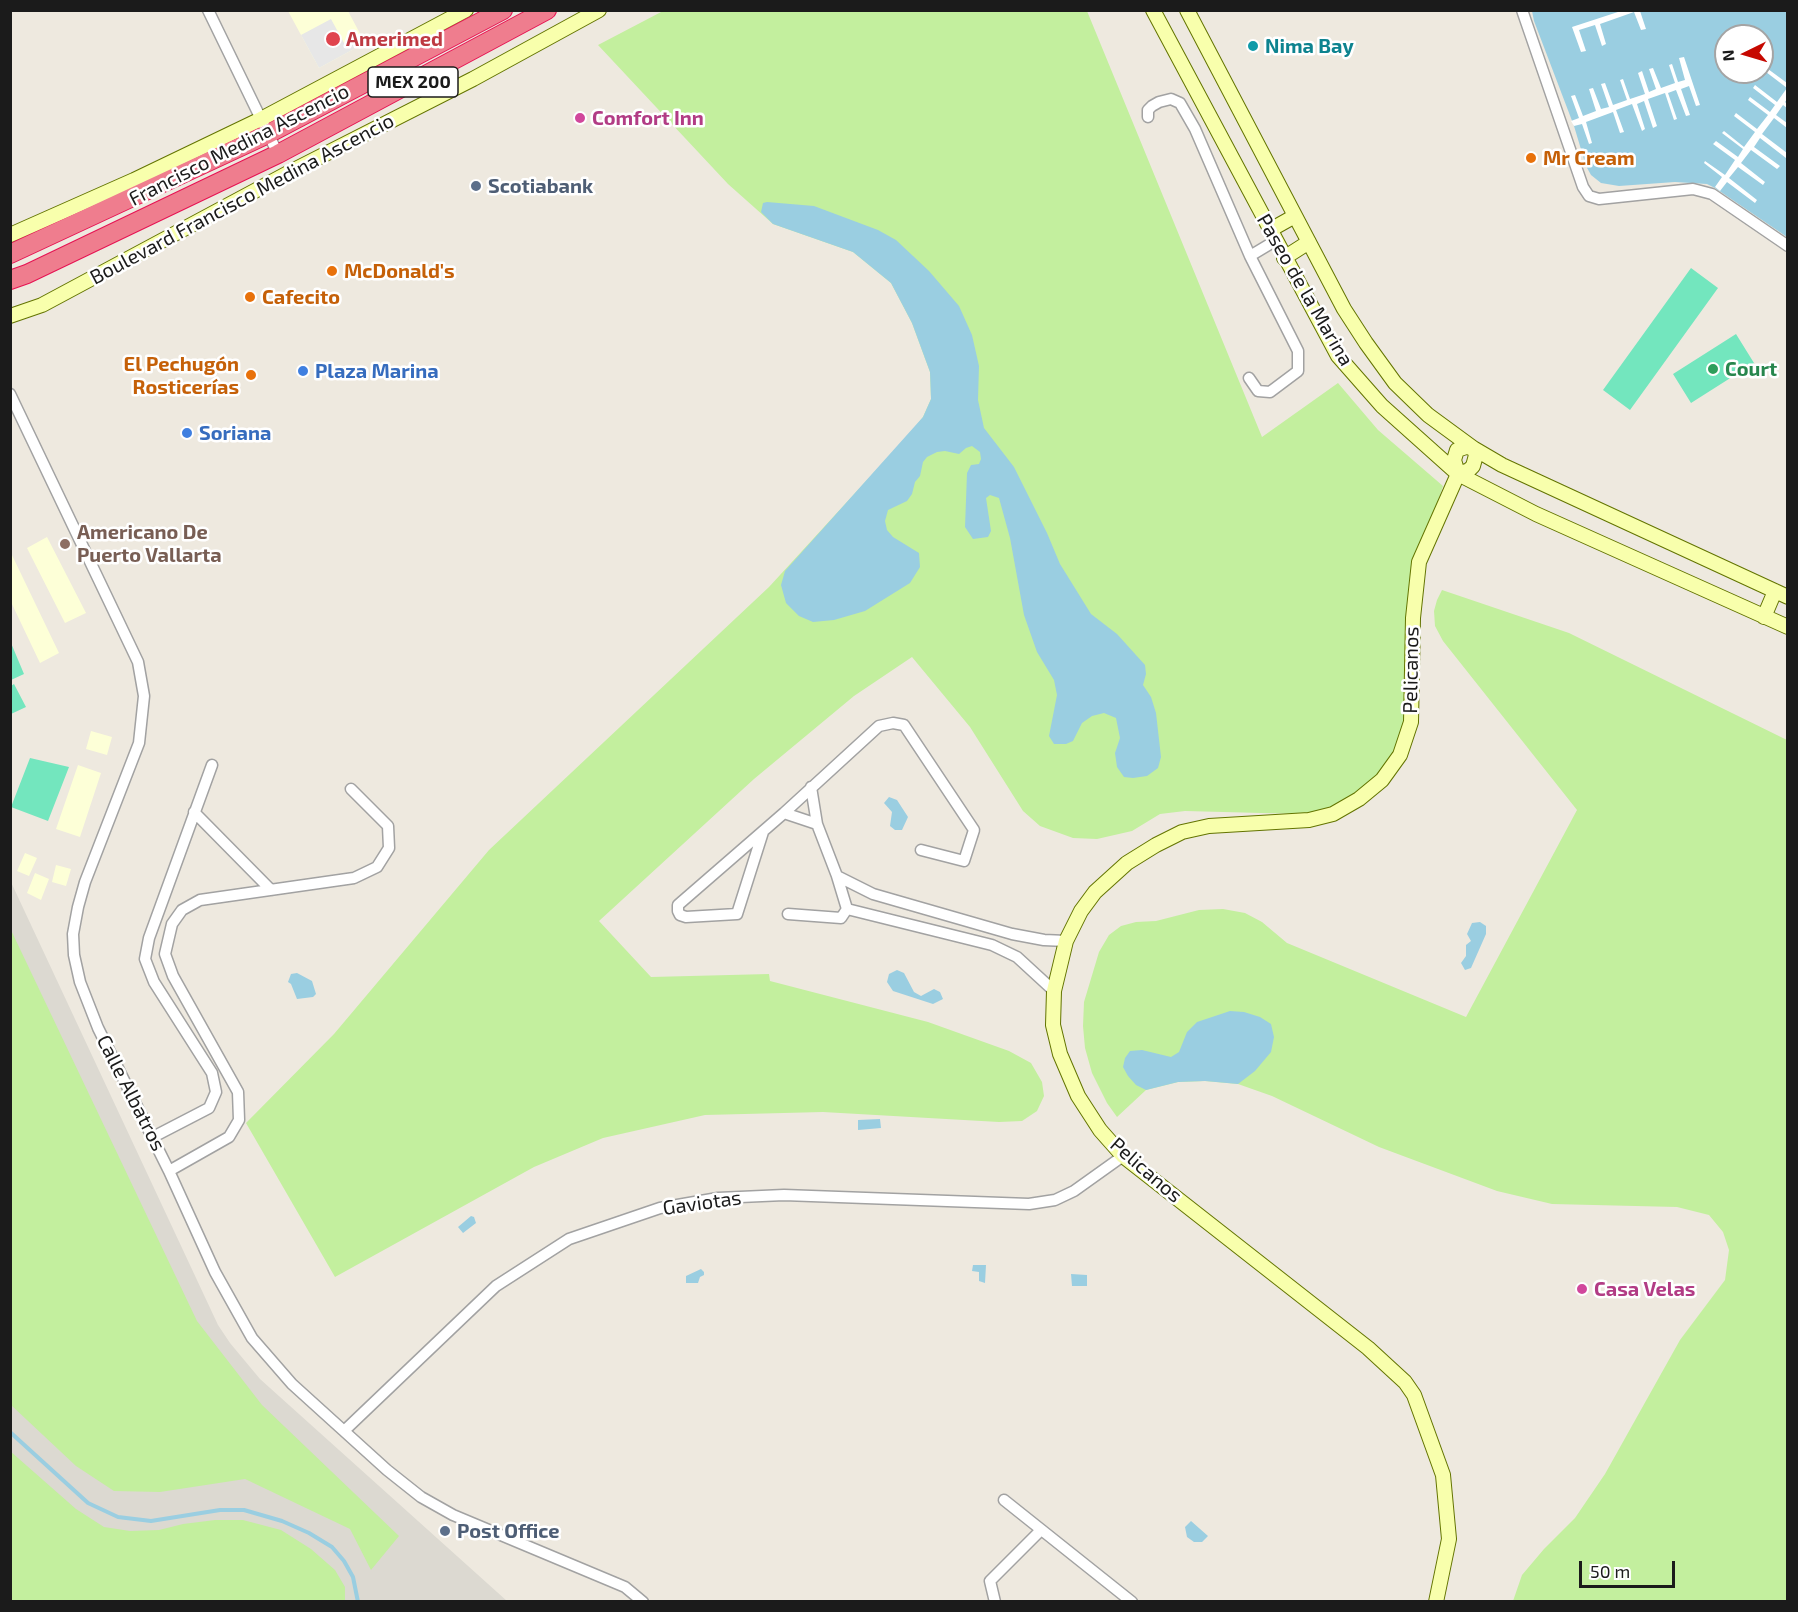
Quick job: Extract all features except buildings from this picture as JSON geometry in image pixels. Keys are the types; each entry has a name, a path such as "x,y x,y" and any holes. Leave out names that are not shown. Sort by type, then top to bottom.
{"highway":[{"name":"Francisco Medina Ascencio","path":"10,254 503,10"},
{"name":"Francisco Medina Ascencio","path":"10,280 278,154 548,10"}],"street":[{"path":"208,10 278,154"},
{"name":"Francisco Medina Ascencio","path":"10,235 134,180 264,127 466,10"},
{"name":"Boulevard Francisco Medina Ascencio","path":"10,316 42,305 290,172 473,79 599,10"},
{"name":"Paseo de la Marina","path":"1153,10 1338,356 1382,406 1458,474 1536,514 1788,627"},
{"name":"Paseo de la Marina","path":"1187,10 1344,309 1395,383 1428,415 1473,448 1502,465 1560,494 1781,594"},
{"path":"1522,10 1579,177 1589,196 1599,199 1693,189 1712,194 1788,246"},
{"path":"1148,117 1148,110 1159,102 1171,99 1180,103 1195,129 1250,256 1298,351 1298,371 1270,392 1258,391 1249,378"},
{"path":"1250,256 1295,216"},
{"path":"1284,258 1309,242"},
{"name":"Calle Albatros","path":"10,394 138,662 144,696 140,742 85,882 73,934 74,955 80,982 98,1028 153,1137 215,1272 252,1338 292,1384 422,1497 445,1510 625,1587 643,1602"},
{"name":"Pelicanos","path":"1436,1602 1449,1539 1443,1475 1414,1395 1405,1382 1368,1348 1123,1156 1101,1130 1078,1096 1060,1054 1053,1025 1054,991 1066,941 1081,911 1095,892 1127,863 1182,832 1209,826 1308,820 1333,813 1359,799 1382,780 1400,755 1411,722 1413,618 1419,562 1458,474 1454,460 1457,450 1473,448"},
{"path":"1764,616 1781,594"},
{"path":"763,832 737,914 686,917 680,915 678,905 763,832 879,726 893,723 904,725 974,830 964,861 921,850"},
{"path":"153,1137 209,1107 216,1092 212,1073 154,982 146,959 149,938 212,765"},
{"path":"811,787 817,824 847,909"},
{"path":"169,1171 229,1137 239,1120 238,1092 172,976 165,954 172,924 182,910 200,900 354,878 376,867 389,848 388,826 351,789"},
{"path":"194,812 271,890"},
{"path":"784,813 817,824"},
{"path":"837,876 873,894 1024,936 1066,941"},
{"path":"866,914 873,894"},
{"path":"847,909 992,945 1017,957 1054,991"},
{"path":"788,914 841,918 847,909"},
{"path":"157,916 172,924"},
{"path":"1017,957 1024,936"},
{"path":"154,982 172,976"},
{"path":"214,1083 231,1079"},
{"name":"Gaviotas","path":"344,1431 496,1286 569,1239 660,1208 717,1198 784,1195 1029,1204 1055,1200 1074,1191 1123,1156"},
{"path":"1004,1500 1132,1602"},
{"path":"995,1602 990,1581 1041,1530"}],"shaded area":[{"name":"Amerimed","path":"288,11 348,11 365,43 319,68"},
{"path":"331,19 344,43 361,34 365,43 319,68 301,35"},
{"path":"47,537 86,613 65,623 27,548"},
{"path":"11,553 59,653 40,663 11,602"},
{"path":"91,731 112,737 107,755 86,749"},
{"path":"78,765 101,773 80,837 56,829"},
{"path":"25,853 37,858 29,876 17,871"},
{"path":"56,865 71,869 66,886 52,882"},
{"path":"35,873 49,879 41,900 27,893"},
{"path":"10,880 218,1325 230,1343 260,1379 507,1601 11,1601"}],"green space":[{"path":"663,11 1087,11 1262,437 1338,383 1378,430 1443,486 1414,573 1408,712 1394,754 1368,789 1336,809 1300,814 1185,811 1160,814 1132,831 1097,839 1073,838 1040,826 1023,811 970,727 912,657 854,696 754,779 599,921 651,977 769,974 770,981 928,1022 1009,1051 1031,1063 1042,1082 1044,1096 1037,1111 1022,1121 999,1122 823,1112 705,1115 603,1138 534,1167 335,1277 246,1123 334,1034 489,850 769,587 912,431 923,417 931,399 930,372 912,323 891,283 853,252 773,224 728,184 598,45"},
{"path":"1691,268 1718,288 1630,410 1603,390"},
{"name":"Court","path":"1736,334 1754,363 1691,403 1673,374"},
{"path":"1442,590 1569,633 1787,740 1787,1601 1513,1601 1522,1575 1575,1518 1605,1474 1680,1340 1725,1280 1729,1250 1723,1232 1709,1215 1677,1207 1552,1204 1497,1191 1379,1147 1272,1096 1238,1084 1205,1081 1178,1082 1146,1090 1117,1117 1092,1073 1085,1048 1084,1002 1099,952 1109,935 1121,926 1136,922 1156,921 1199,910 1223,909 1245,913 1262,922 1287,943 1466,1017 1577,810 1443,641 1435,626 1434,611"},
{"path":"11,643 24,674 10,680"},
{"path":"14,684 26,707 11,714 11,686"},
{"path":"30,758 69,767 48,821 11,807"},
{"path":"10,928 197,1321 262,1405 399,1536 371,1570 350,1529 245,1479 160,1492 114,1491 76,1466 11,1405"},
{"path":"10,1451 76,1509 104,1527 130,1531 159,1530 215,1520 243,1520 281,1530 311,1549 335,1570 345,1587 345,1601 11,1601"}],"water":[{"path":"1532,11 1787,11 1787,237 1707,184 1675,182 1619,186 1601,183 1591,175 1586,166 1574,126"},
{"path":"763,203 814,206 878,230 896,240 929,271 959,306 972,335 979,366 978,400 984,428 1014,467 1060,564 1091,614 1117,634 1145,665 1146,674 1143,685 1151,697 1156,713 1161,757 1158,768 1147,776 1124,777 1117,767 1115,753 1120,738 1116,718 1104,713 1092,716 1082,723 1073,741 1066,744 1054,744 1049,736 1057,695 1054,680 1037,652 1024,615 1010,538 999,498 990,495 986,498 991,531 988,537 973,539 965,527 967,473 971,465 979,464 981,459 980,452 972,446 959,454 945,451 927,457 907,501 888,510 885,521 887,530 893,537 919,553 920,567 910,583 865,611 834,620 813,622 799,616 786,603 781,585 785,571 923,417 931,399 930,372 912,323 891,283 853,252 773,224 761,212"},
{"path":"889,797 897,800 908,817 902,830 895,830 890,826 892,812 884,803"},
{"path":"1480,922 1486,926 1486,934 1471,968 1465,970 1461,963 1466,956 1466,945 1471,941 1467,934 1472,923"},
{"path":"897,970 904,973 914,992 921,996 934,989 940,992 943,999 933,1004 893,991 887,982 889,974"},
{"path":"297,973 312,981 316,994 313,997 297,999 288,982 291,974"},
{"path":"1230,1011 1260,1017 1271,1024 1274,1037 1271,1052 1255,1071 1238,1084 1205,1081 1178,1082 1146,1090 1136,1085 1128,1076 1123,1067 1130,1051 1142,1050 1171,1057 1179,1052 1187,1032 1197,1022"},
{"path":"880,1119 881,1128 858,1130 858,1120"},
{"path":"471,1216 474,1217 476,1223 463,1233 458,1227"},
{"path":"973,1265 986,1265 985,1283 979,1281 979,1272 972,1271"},
{"path":"701,1269 704,1275 700,1277 698,1283 686,1283 686,1276"},
{"path":"1071,1274 1087,1275 1087,1286 1072,1286"},
{"path":"1191,1521 1208,1536 1202,1542 1194,1542 1187,1537 1185,1527"}],"pier":[{"path":"1621,11 1640,11 1646,29 1641,30 1634,12 1600,24 1606,44 1602,46 1595,25 1579,30 1586,51 1581,52 1572,27"},
{"path":"1684,57 1700,105 1696,106 1689,86 1681,89 1690,115 1686,116 1676,90 1668,93 1677,119 1674,120 1665,93 1648,99 1657,126 1653,128 1644,101 1637,104 1645,129 1642,131 1632,104 1616,110 1624,132 1620,133 1613,112 1586,122 1592,143 1589,144 1582,124 1574,126 1571,121 1579,118 1571,96 1575,95 1583,116 1596,111 1589,89 1593,88 1601,109 1609,107 1601,84 1605,83 1613,105 1627,100 1620,80 1623,79 1630,99 1645,94 1638,73 1642,71 1649,92 1656,89 1649,69 1653,68 1661,88 1675,83 1669,65 1672,64 1678,82 1685,80 1679,58"},
{"path":"1774,73 1787,83 1787,88 1774,78"},
{"path":"1755,85 1777,102 1787,88 1785,102 1787,108 1783,105 1776,115 1787,123 1787,128 1774,118 1762,134 1787,153 1786,158 1760,138 1754,147 1780,166 1777,169 1751,150 1741,163 1765,182 1763,185 1738,167 1729,178 1757,200 1755,203 1727,182 1720,191 1715,187 1722,177 1704,163 1705,161 1725,175 1735,160 1713,144 1716,141 1738,157 1743,149 1722,133 1724,131 1744,147 1755,132 1734,116 1736,113 1757,129 1768,115 1748,100 1750,97 1770,112 1775,105 1753,88"}],"waterway":[{"path":"10,1432 88,1503 118,1517 151,1521 220,1510 244,1510 282,1521 309,1533 332,1547 344,1561 353,1577 358,1602"}],"place":[{"name":"Amerimed","path":"333,39"},
{"name":"Nima Bay","path":"1253,46"},
{"name":"Comfort Inn","path":"580,118"},
{"name":"Mr Cream","path":"1531,158"},
{"name":"Scotiabank","path":"476,186"},
{"name":"McDonald's","path":"332,271"},
{"name":"Cafecito","path":"250,297"},
{"name":"Court","path":"1713,369"},
{"name":"Plaza Marina","path":"303,371"},
{"name":"El Pechugón Rosticerías","path":"251,375"},
{"name":"Soriana","path":"187,433"},
{"name":"Americano De Puerto Vallarta","path":"65,544"},
{"name":"Casa Velas","path":"1582,1289"},
{"name":"Post Office","path":"445,1531"}]}
